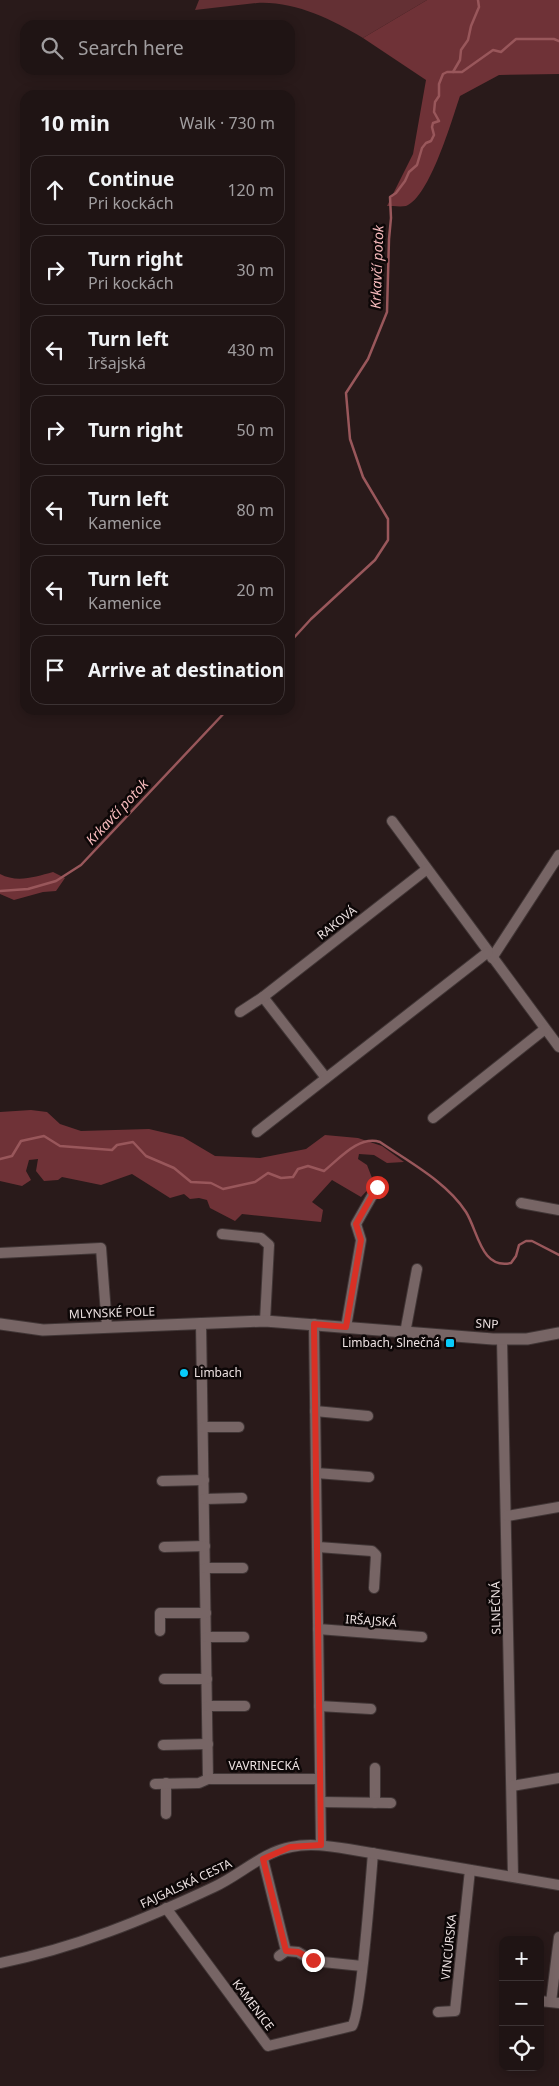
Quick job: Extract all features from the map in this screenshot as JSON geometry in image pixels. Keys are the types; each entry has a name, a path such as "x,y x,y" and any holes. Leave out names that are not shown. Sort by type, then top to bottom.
{"street":[{"path":"392,821 559,1048"},
{"path":"257,1132 490,955 559,855"},
{"name":"RAKOVÁ","path":"240,1012 263,997 427,869"},
{"path":"263,997 326,1078"},
{"path":"433,1118 545,1030"},
{"path":"346,1327 361,1240 356,1224 377,1187"},
{"path":"521,1203 559,1210"},
{"path":"222,1234 261,1238 269,1245 265,1321"},
{"path":"0,1253 102,1248 107,1327"},
{"path":"409,1333 417,1269"},
{"name":"MLYNSKÉ POLE","path":"0,1324 43,1330 265,1321 314,1324"},
{"path":"201,1323 208,1779"},
{"path":"314,1324 321,1845"},
{"name":"SNP","path":"314,1324 502,1339 527,1339 559,1333"},
{"name":"SLNEČNÁ","path":"502,1339 513,1876"},
{"path":"315,1411 368,1416"},
{"path":"203,1427 239,1427"},
{"path":"316,1473 369,1478"},
{"path":"162,1481 204,1480"},
{"path":"204,1499 242,1498"},
{"path":"507,1516 559,1507"},
{"path":"164,1547 204,1546"},
{"path":"318,1547 372,1551 376,1555 374,1588"},
{"path":"205,1568 243,1568"},
{"path":"160,1631 160,1613 206,1613"},
{"name":"IRŠAJSKÁ","path":"318,1630 422,1637"},
{"path":"206,1637 244,1636"},
{"path":"164,1679 207,1678"},
{"path":"207,1706 244,1706"},
{"path":"319,1706 371,1709"},
{"path":"164,1745 208,1744"},
{"path":"375,1768 375,1802"},
{"path":"512,1786 559,1778"},
{"name":"VAVRINECKÁ","path":"155,1784 199,1783 208,1779 320,1779"},
{"path":"166,1783 166,1814"},
{"path":"321,1802 391,1803"},
{"name":"FAJGALSKÁ CESTA","path":"0,1963 68,1946 166,1908 217,1886 263,1859 290,1847 321,1845 373,1852 513,1876 559,1886"},
{"name":"KAMENICE","path":"166,1908 268,2046 352,2026 356,2018 373,1852"},
{"path":"263,1859 283,1953 298,1952 313,1960 362,1966"},
{"name":"VINCÚRSKA","path":"438,2012 454,2011 470,1870"},
{"path":"555,2002 559,1937"}],"shaded area":[{"path":"199,0 427,0 363,38 325,18 298,8 271,3 257,3 195,10"},
{"path":"427,0 559,0 559,74 499,75 460,96 446,139 432,173 423,188 415,200 406,206 387,206 413,154 426,80 363,38"},
{"path":"53,872 65,878 56,891 43,892 14,900 0,894 0,874 19,879"},
{"path":"31,1110 47,1112 60,1124 81,1131 149,1129 183,1137 215,1156 260,1158 306,1149 325,1135 358,1138 382,1146 404,1162 387,1163 374,1155 359,1154 358,1159 367,1165 374,1183 361,1197 332,1180 312,1202 323,1210 321,1222 242,1214 235,1221 210,1208 207,1200 199,1198 190,1199 184,1194 170,1198 132,1174 101,1185 62,1177 58,1180 44,1181 36,1171 38,1159 29,1160 26,1171 31,1180 22,1186 0,1181 0,1112"}],"waterway":[{"path":"453,72 460,60 461,50 468,40 471,26 479,7 478,0"},
{"name":"Krkavčí potok","path":"295,637 311,619 375,560 388,540 388,519 363,477 350,439 346,393 368,359 387,312 391,218 390,197 396,193 409,172 417,165 422,148 431,141 434,135 433,123 439,121 434,112 435,102 439,96 439,84 443,74 447,72 462,72 493,50 501,52 516,39 554,39 559,41"},
{"name":"Krkavčí potok","path":"0,891 28,889 56,881 81,865 222,715"},
{"path":"0,1159 12,1156 21,1141 44,1136 60,1146 112,1150 117,1145 133,1142 146,1156 174,1168 191,1182 211,1183 223,1189 255,1182 268,1173 281,1178 293,1177 298,1169 308,1166 324,1171 357,1145 364,1142 380,1142 427,1173 449,1191 466,1212 482,1247 493,1261 501,1264 511,1263 516,1256 519,1245 526,1241 532,1241 559,1255"}],"place":[{"name":"Limbach, Slnečná","path":"450,1343"},
{"name":"Limbach","path":"184,1373"}],"route":[{"path":"313,1960 298,1952 286,1951 263,1859 278,1850 290,1847 321,1845 314,1324 346,1327 361,1240 356,1224 377,1187"}]}
